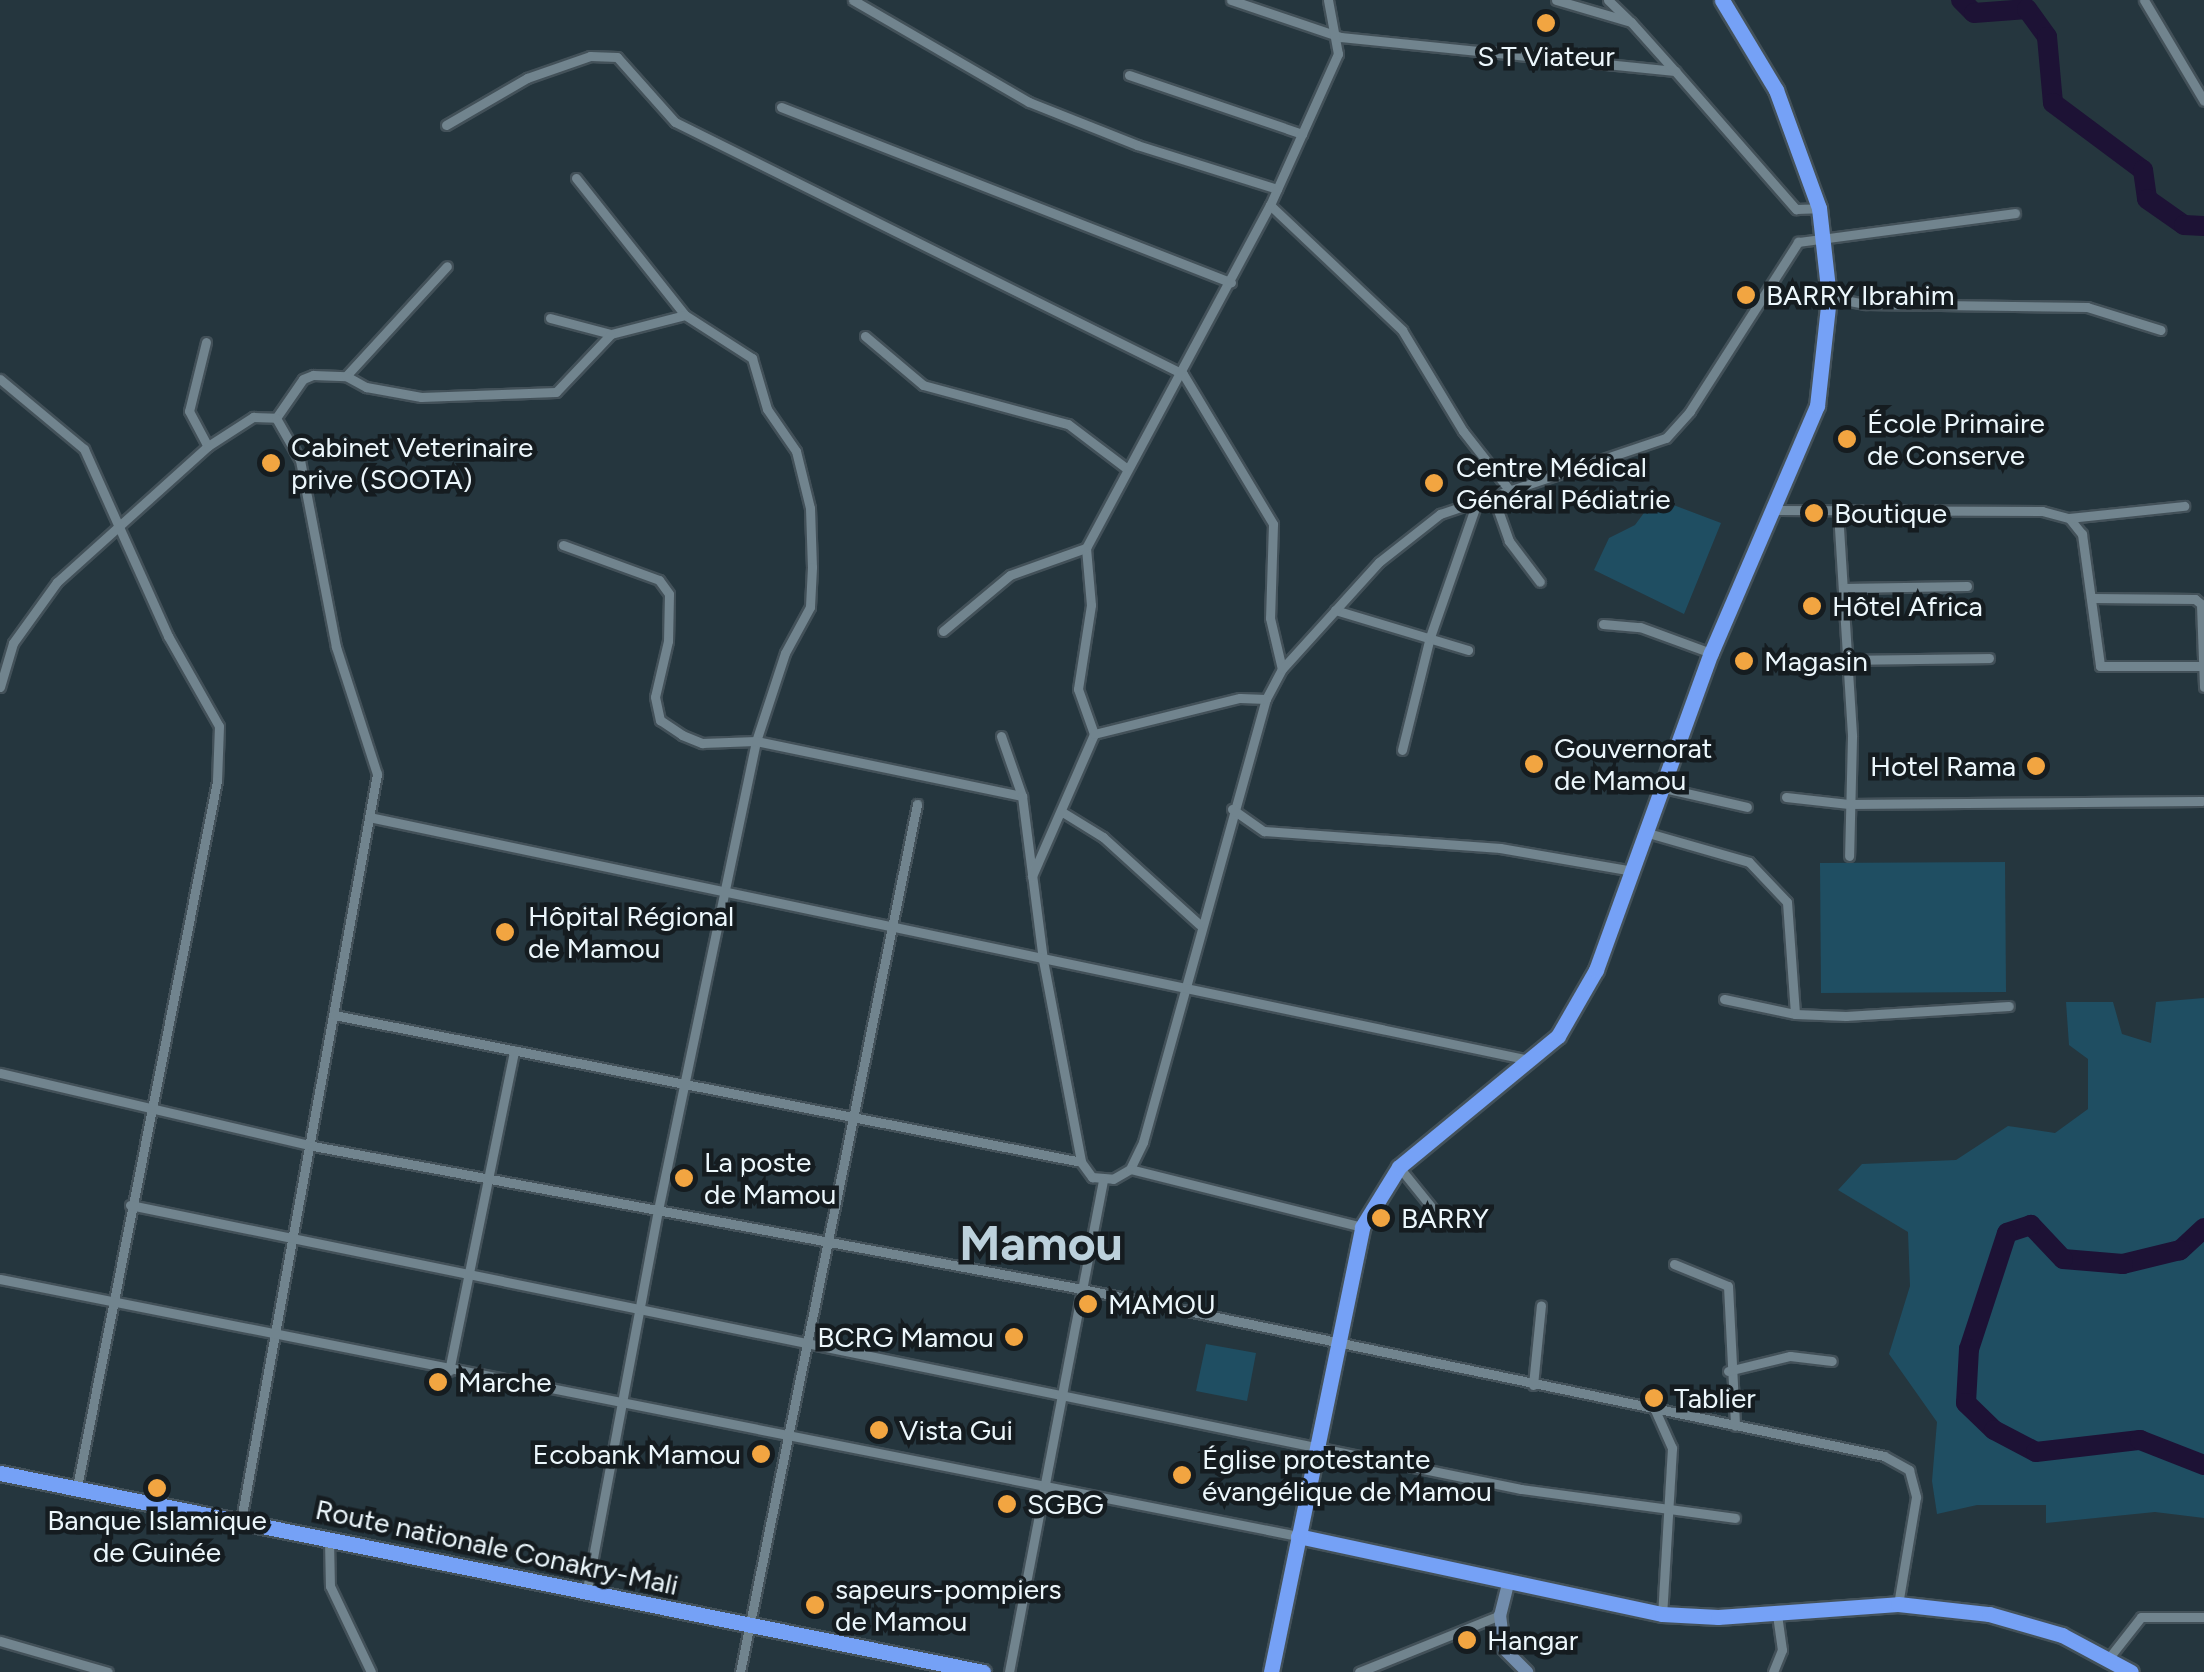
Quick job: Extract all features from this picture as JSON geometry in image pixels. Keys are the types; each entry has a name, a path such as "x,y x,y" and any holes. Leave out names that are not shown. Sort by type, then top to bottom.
{"highway":[{"path":"1271,1672 1362,1227 1398,1167 1558,1036 1596,970 1711,653 1776,510 1817,406 1830,296 1819,208 1776,90 1722,0"},
{"name":"Route nationale Conakry-Mali","path":"0,1473 983,1672"},
{"path":"1298,1536 1662,1614 1777,1613 1898,1604 1988,1614 2062,1635 2131,1672"}],"street":[{"path":"853,0 1029,102 1136,145 1277,189"},
{"path":"1231,0 1340,37 1675,71"},
{"path":"1032,876 1064,813 1094,734 1078,688 1091,606 1086,548 1126,468 1183,374 1270,206 1302,134 1340,37 1328,0"},
{"path":"1556,0 1631,22"},
{"path":"1608,0 1796,209 1819,208"},
{"path":"2144,0 2204,101"},
{"path":"446,125 527,78 590,56 617,56 675,122 1183,374 1274,524 1270,618 1282,670"},
{"path":"1129,75 1302,134"},
{"path":"781,106 1230,282"},
{"path":"576,178 685,314 752,358 767,409 796,452 810,508 810,607 785,653 756,741 658,1210 587,1591"},
{"path":"1270,206 1402,330 1463,431 1510,491"},
{"path":"1130,1169 1266,700 1282,670 1334,610 1422,525 1477,502 1666,438 1690,411 1793,246 2015,213"},
{"path":"346,376 447,266"},
{"path":"1830,296 1866,304 2088,307 2160,330"},
{"path":"550,318 611,334 685,314"},
{"path":"276,418 303,379 346,376 366,387 421,397 556,392 611,334"},
{"path":"865,336 924,385 1068,424 1126,468"},
{"path":"206,342 189,412 208,446"},
{"path":"0,380 84,450 219,726 217,781 147,1112 78,1487"},
{"path":"0,687 13,643 32,614 120,526 208,446 253,417 276,418"},
{"path":"241,1520 279,1336 377,774 371,744 336,647 300,460 276,418"},
{"path":"1494,496 1509,541 1540,582"},
{"path":"1402,750 1430,637 1477,502"},
{"path":"1776,510 2042,510 2069,518 2184,506"},
{"path":"1838,512 1846,660 1849,856"},
{"path":"2069,518 2082,534 2100,666 2203,666"},
{"path":"563,545 660,580 670,594 668,641 655,697 660,720 702,742 756,741 1022,796"},
{"path":"943,631 1010,575 1086,548"},
{"path":"1843,588 1968,586"},
{"path":"2092,598 2195,599 2204,687"},
{"path":"1334,610 1468,650"},
{"path":"1603,624 1640,627 1711,653"},
{"path":"1846,660 1989,658"},
{"path":"1094,734 1240,698 1266,700"},
{"path":"1001,736 1022,796 1043,960 1081,1162"},
{"path":"1664,788 1748,808"},
{"path":"1786,797 1848,804 2203,800"},
{"path":"740,1672 811,1340 917,804"},
{"path":"1232,809 1264,831 1500,848 1633,871"},
{"path":"1064,813 1104,836 1199,924"},
{"path":"368,818 1532,1061"},
{"path":"1648,833 1749,862 1787,902 1795,1014"},
{"path":"1724,999 1795,1014 2009,1006"},
{"path":"334,1016 1081,1162 1103,1180"},
{"path":"449,1371 514,1051"},
{"path":"0,1073 147,1112 313,1146 1082,1289 1339,1346 1884,1456 1909,1470 1916,1497 1898,1604"},
{"path":"1398,1167 1433,1208"},
{"path":"1103,1180 1130,1169 1362,1227"},
{"path":"1008,1672 1103,1180"},
{"path":"130,1205 1670,1514 1735,1518"},
{"path":"1674,1264 1728,1286 1728,1371 1736,1426"},
{"path":"0,1280 1298,1536"},
{"path":"1533,1385 1541,1305"},
{"path":"1728,1371 1790,1356 1832,1361"},
{"path":"1655,1410 1672,1448 1662,1614"},
{"path":"329,1538 330,1586 371,1672"},
{"path":"1508,1584 1500,1616 1504,1649 1527,1672"},
{"path":"1773,1672 1782,1650 1777,1613"},
{"path":"1359,1672 1500,1616"},
{"path":"2108,1659 2141,1617 2204,1617"},
{"path":"0,1641 108,1672"}],"shaded area":[{"path":"1655,498 1721,523 1684,614 1594,570 1609,538 1635,525"},
{"path":"2005,862 2006,992 1821,993 1820,863"},
{"path":"2204,998 2204,1518 2155,1512 2046,1523 2046,1505 1977,1505 1937,1514 1932,1481 1937,1422 1889,1354 1910,1286 1908,1232 1838,1190 1862,1164 1956,1160 2008,1126 2055,1133 2088,1109 2088,1059 2069,1045 2066,1002 2113,1002 2122,1034 2151,1043 2156,1002"},
{"path":"1206,1344 1256,1353 1247,1401 1196,1391"}],"waterway":[{"path":"1961,0 1974,13 2027,9 2047,37 2053,103 2143,170 2147,199 2184,225 2204,226"},
{"path":"2204,1228 2180,1250 2123,1264 2063,1259 2031,1225 2007,1233 1969,1349 1966,1403 1994,1430 2036,1452 2140,1440 2204,1465"}],"place":[{"name":"S T Viateur","path":"1546,23"},
{"name":"BARRY Ibrahim","path":"1746,295"},
{"name":"École Primaire de Conserve","path":"1847,439"},
{"name":"Cabinet Veterinaire prive (SOOTA)","path":"271,463"},
{"name":"Centre Médical Général Pédiatrie","path":"1434,483"},
{"name":"Boutique","path":"1814,513"},
{"name":"Hôtel Africa","path":"1812,606"},
{"name":"Magasin","path":"1744,661"},
{"name":"Gouvernorat de Mamou","path":"1534,764"},
{"name":"Hotel Rama","path":"2036,766"},
{"name":"Hôpital Régional de Mamou","path":"505,932"},
{"name":"La poste de Mamou","path":"684,1178"},
{"name":"BARRY","path":"1381,1218"},
{"name":"MAMOU","path":"1088,1304"},
{"name":"BCRG Mamou","path":"1014,1337"},
{"name":"Marche","path":"438,1382"},
{"name":"Tablier","path":"1654,1398"},
{"name":"Vista Gui","path":"879,1430"},
{"name":"Ecobank Mamou","path":"761,1454"},
{"name":"Église protestante évangélique de Mamou","path":"1182,1475"},
{"name":"Banque Islamique de Guinée","path":"157,1488"},
{"name":"SGBG","path":"1007,1504"},
{"name":"sapeurs-pompiers de Mamou","path":"815,1605"},
{"name":"Hangar","path":"1467,1640"}],"district":[{"name":"Mamou","path":"1041,1244"}]}
